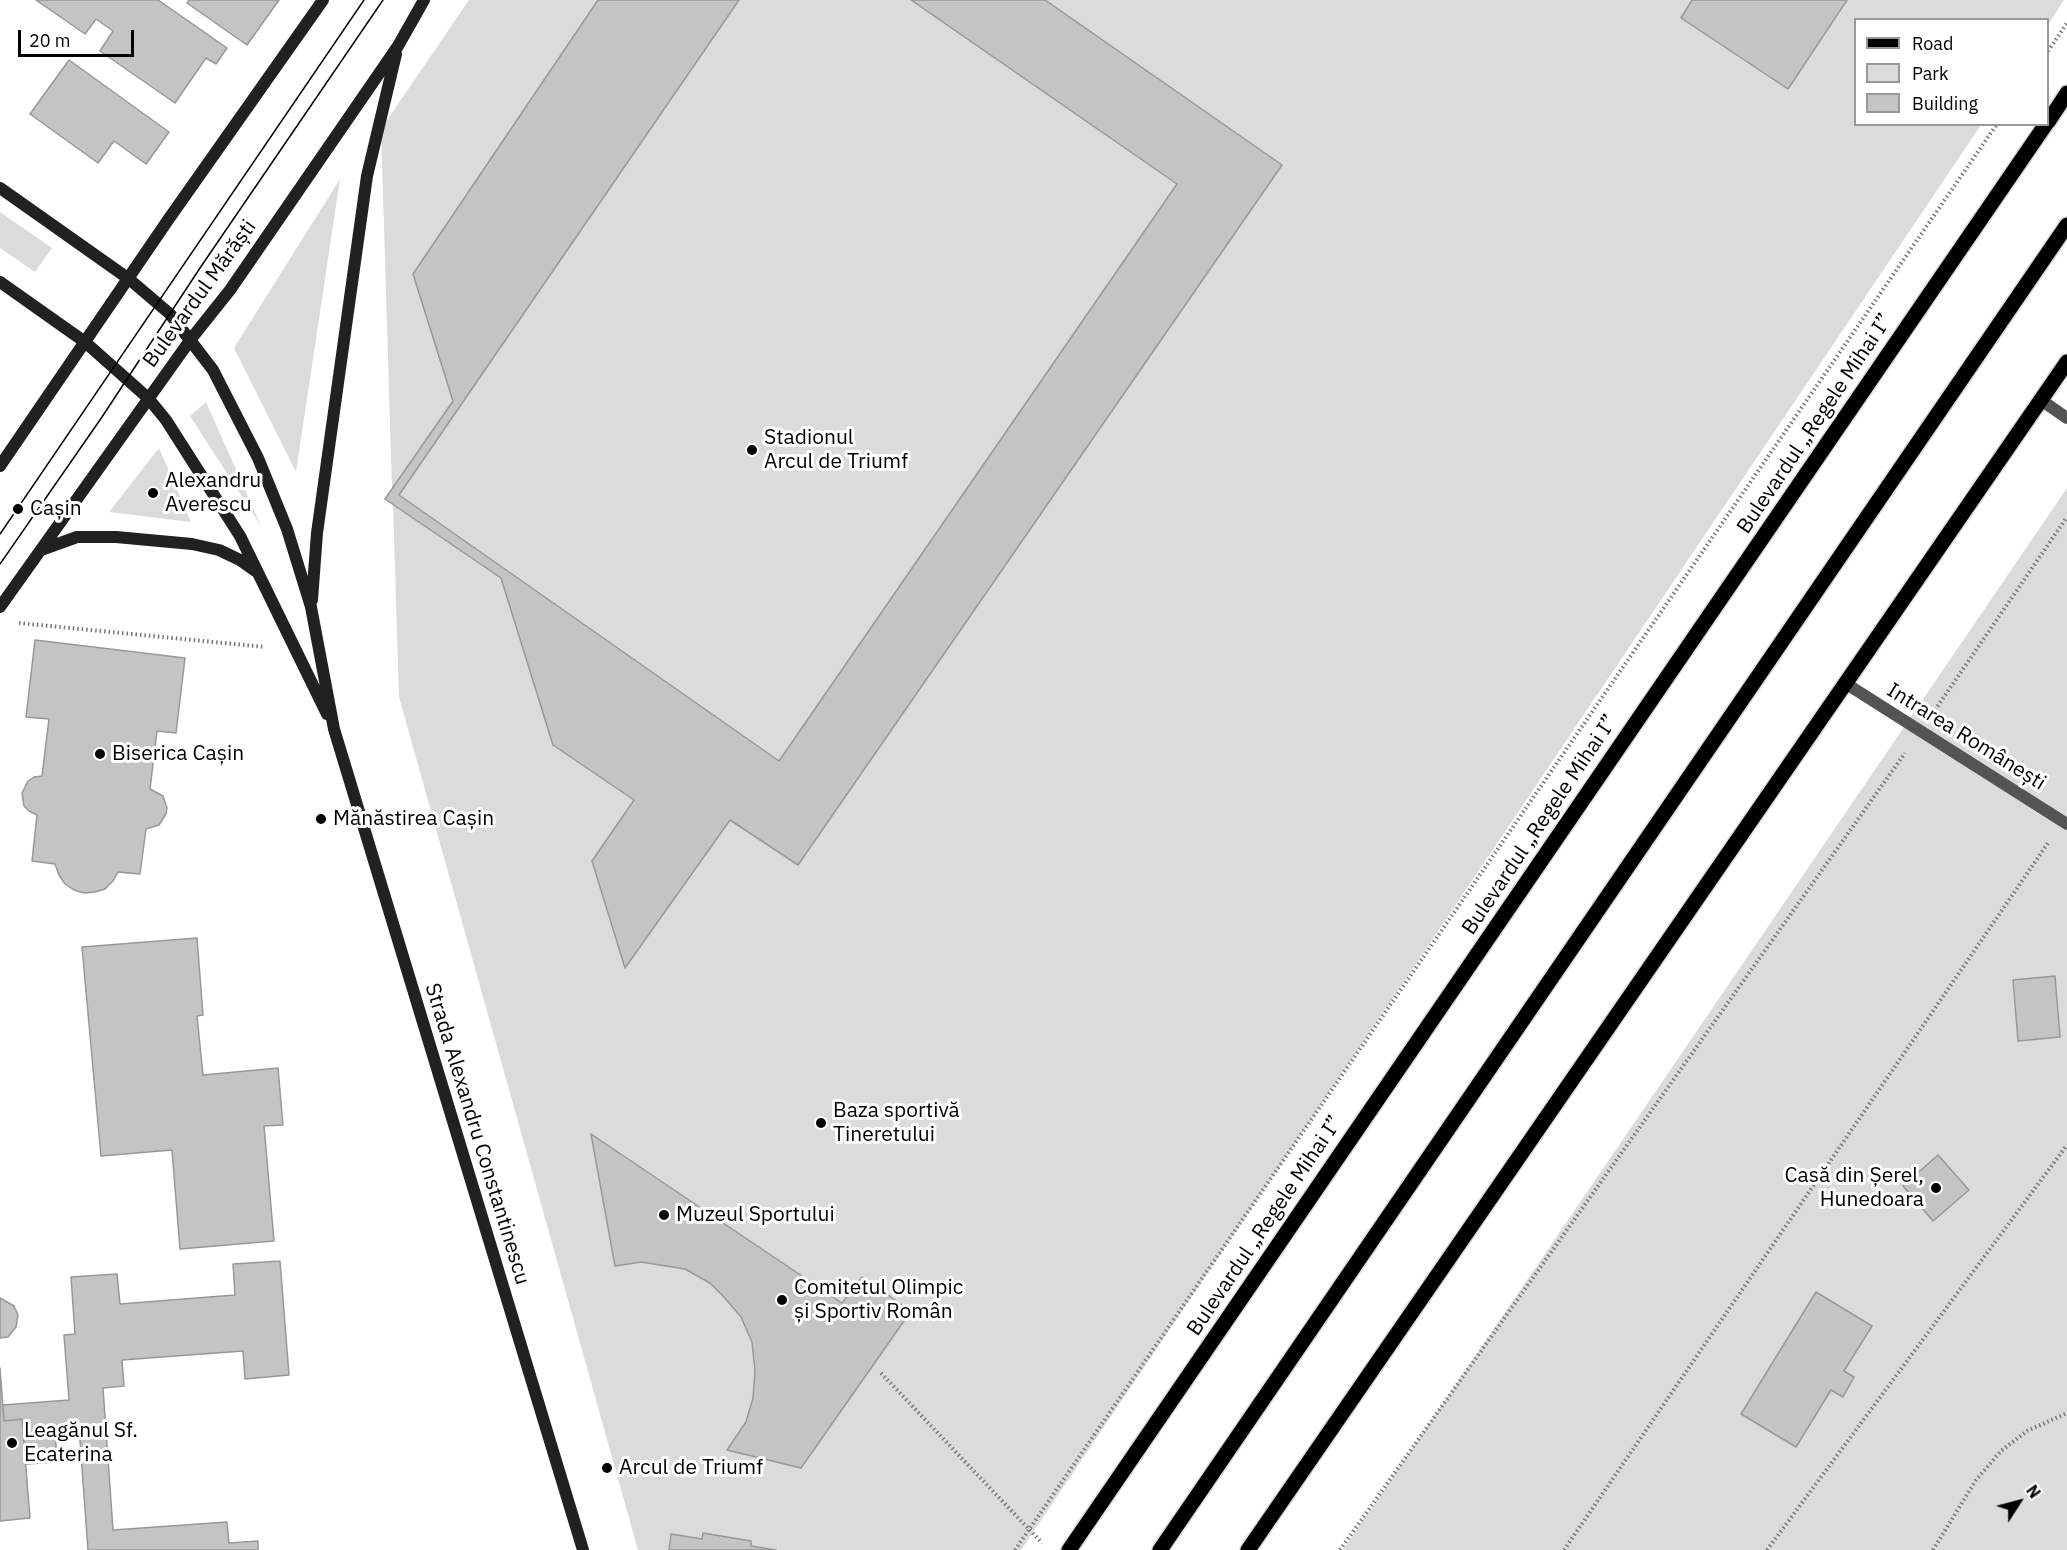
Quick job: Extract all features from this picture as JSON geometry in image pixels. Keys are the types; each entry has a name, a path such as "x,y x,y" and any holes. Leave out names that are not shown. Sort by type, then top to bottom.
{"main road":[{"path":"0,466 168,220 323,0"},
{"name":"Bulevardul Mărăști","path":"0,607 148,398 230,290 398,45 424,0"},
{"path":"311,607 317,533 367,176 398,45"},
{"name":"Bulevardul „Regele Mihai I”","path":"2049,120 2067,93"},
{"name":"Bulevardul „Regele Mihai I”","path":"1069,1550 2045,126"},
{"name":"Strada Alexandru Constantinescu","path":"0,188 129,279 158,303 191,339 222,385 258,458 287,529 311,607 334,729 583,1550"},
{"path":"1160,1550 2067,225"},
{"name":"Strada Alexandru Constantinescu","path":"0,282 85,342 148,398 166,420 227,514 259,574 334,729"},
{"path":"1248,1550 2067,362"},
{"path":"39,550 76,537 116,537 192,544 219,550 240,560 259,574"}],"lane":[{"path":"2041,400 2067,418"},
{"name":"Intrarea Românești","path":"1845,683 2065,823"}],"path":[{"path":"2049,50 2067,23"},
{"path":"1015,1550 1996,126"},
{"path":"1340,1550 1921,731 2067,516"},
{"path":"16,623 296,651"},
{"path":"1564,1550 2065,823"},
{"path":"1767,1550 2067,1145"},
{"path":"881,1373 1049,1550"},
{"path":"1933,1550 1976,1480 2001,1451 2027,1431 2067,1413"}],"green space":[{"name":"Baza sportivă Tineretului","path":"469,0 2064,0 2049,23 2049,18 1854,18 1854,126 1980,126 1021,1550 638,1550 399,697 393,504 385,499 392,489 381,129"},
{"path":"340,179 296,472 234,348"},
{"path":"0,212 52,248 35,272 0,248"},
{"path":"206,402 261,526 190,416"},
{"path":"159,448 191,522 109,512"},
{"path":"2067,488 2067,1550 1343,1550"}],"building":[{"path":"36,0 158,0 227,48 216,64 206,58 175,103 100,51 113,31 96,19 85,34"},
{"path":"189,0 279,0 247,45 187,3"},
{"path":"598,0 739,0 399,495 779,761 1177,184 911,0 1045,0 1282,165 798,865 730,820 625,968 592,861 634,800 553,745 501,578 385,499 453,401 413,274"},
{"path":"1692,0 1847,0 1788,89 1681,18"},
{"path":"69,60 169,132 146,164 114,141 98,163 30,114"},
{"name":"Biserica Cașin","path":"35,640 185,658 176,733 157,731 150,789 163,796 167,808 166,814 159,825 146,829 140,874 118,872 105,889 95,892 84,893 74,890 65,884 55,864 32,861 37,815 24,806 22,793 28,781 42,776 49,719 26,717"},
{"path":"197,938 203,1015 197,1016 203,1075 278,1068 283,1125 264,1126 274,1241 180,1249 172,1150 101,1156 82,947"},
{"path":"2055,976 2060,1037 2018,1041 2013,980"},
{"name":"Comitetul Olimpic și Sportiv Român","path":"591,1134 842,1303 862,1277 911,1311 801,1468 727,1450 746,1422 753,1398 755,1371 752,1342 741,1317 724,1297 710,1283 685,1269 641,1262 615,1266"},
{"name":"Casă din Șerel, Hunedoara","path":"1938,1155 1969,1190 1933,1221 1903,1186"},
{"path":"280,1261 289,1375 245,1379 243,1351 122,1360 124,1386 103,1388 113,1530 227,1522 229,1543 258,1541 258,1550 88,1550 79,1427 55,1429 57,1462 26,1464 22,1419 4,1421 3,1405 69,1400 64,1335 75,1334 71,1277 117,1274 120,1304 235,1295 233,1264"},
{"path":"1816,1292 1872,1326 1844,1371 1854,1377 1843,1397 1831,1390 1796,1447 1741,1414"},
{"path":"0,1298 14,1306 18,1315 16,1327 8,1337 0,1338"},
{"name":"Leagănul Sf. Ecaterina","path":"0,1368 4,1421 22,1419 30,1518 0,1521"},
{"path":"703,1533 751,1541 751,1546 776,1550 669,1550 671,1534 702,1539"}],"tram line":[{"path":"0,534 364,0"},
{"path":"0,564 383,0"}],"place":[{"name":"Stadionul Arcul de Triumf","path":"752,450"},
{"name":"Alexandru Averescu","path":"153,493"},
{"name":"Cașin","path":"18,509"},
{"name":"Biserica Cașin","path":"100,754"},
{"name":"Mănăstirea Cașin","path":"321,819"},
{"name":"Baza sportivă Tineretului","path":"821,1123"},
{"name":"Casă din Șerel, Hunedoara","path":"1936,1188"},
{"name":"Muzeul Sportului","path":"664,1215"},
{"name":"Comitetul Olimpic și Sportiv Român","path":"782,1300"},
{"name":"Leagănul Sf. Ecaterina","path":"12,1443"},
{"name":"Arcul de Triumf","path":"607,1468"}]}
